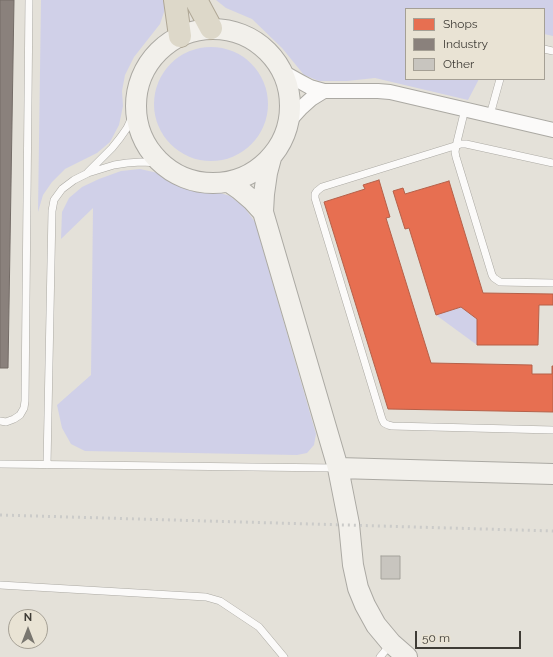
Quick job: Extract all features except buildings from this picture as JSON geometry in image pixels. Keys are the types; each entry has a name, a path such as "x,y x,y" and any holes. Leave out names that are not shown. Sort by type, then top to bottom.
{"highway":[{"path":"176,0 180,36"},
{"path":"196,0 211,28"}],"street":[{"path":"211,28 231,31 250,38 266,49 283,72 289,88 291,104 290,120 286,134 280,146 271,158 252,174 229,182 210,184 192,181 175,174 160,163 148,148 139,131 135,112 137,88 146,67 160,49 180,36 211,28"},
{"path":"283,72 299,82 324,91 390,92 553,130"},
{"path":"290,120 311,99 324,91"},
{"path":"271,158 264,194 263,212 338,468 349,524 358,588 364,605 376,625 386,650 407,657"},
{"path":"229,182 254,201 263,212"},
{"path":"338,468 553,474"}],"lane":[{"path":"0,421 6,422 20,415 24,408 25,401 29,0"},
{"path":"490,115 500,80"},
{"path":"465,109 455,152 492,275 500,282 553,283"},
{"path":"88,172 120,138 135,112"},
{"path":"553,163 466,144 322,187 316,191 315,194 384,423 392,426 553,430"},
{"path":"47,465 52,211 54,200 62,189 88,172 127,163 160,163"},
{"path":"0,464 338,468"},
{"path":"0,585 206,597 220,601 259,627 284,657"}],"shaded area":[{"path":"41,0 165,0 164,12 160,24 134,57 125,75 122,91 123,106 119,125 110,142 97,153 65,169 52,182 43,195 38,212"},
{"path":"216,0 553,0 553,36 545,34 545,8 405,8 405,80 478,80 468,100 375,78 347,81 319,81 304,75 282,48 252,19 226,8"},
{"path":"211,47 233,51 251,64 264,82 268,104 264,126 251,144 233,157 211,161 189,157 171,144 158,126 154,104 158,82 171,64 189,51"},
{"path":"140,169 158,173 179,183 230,196 244,207 255,222 316,434 314,445 307,453 297,455 85,451 71,444 62,428 57,405 91,375 93,208 61,239 62,212 69,198 82,187 121,171"},
{"path":"461,307 477,319 477,345 436,315"}],"railway":[{"path":"0,515 553,531"}]}
